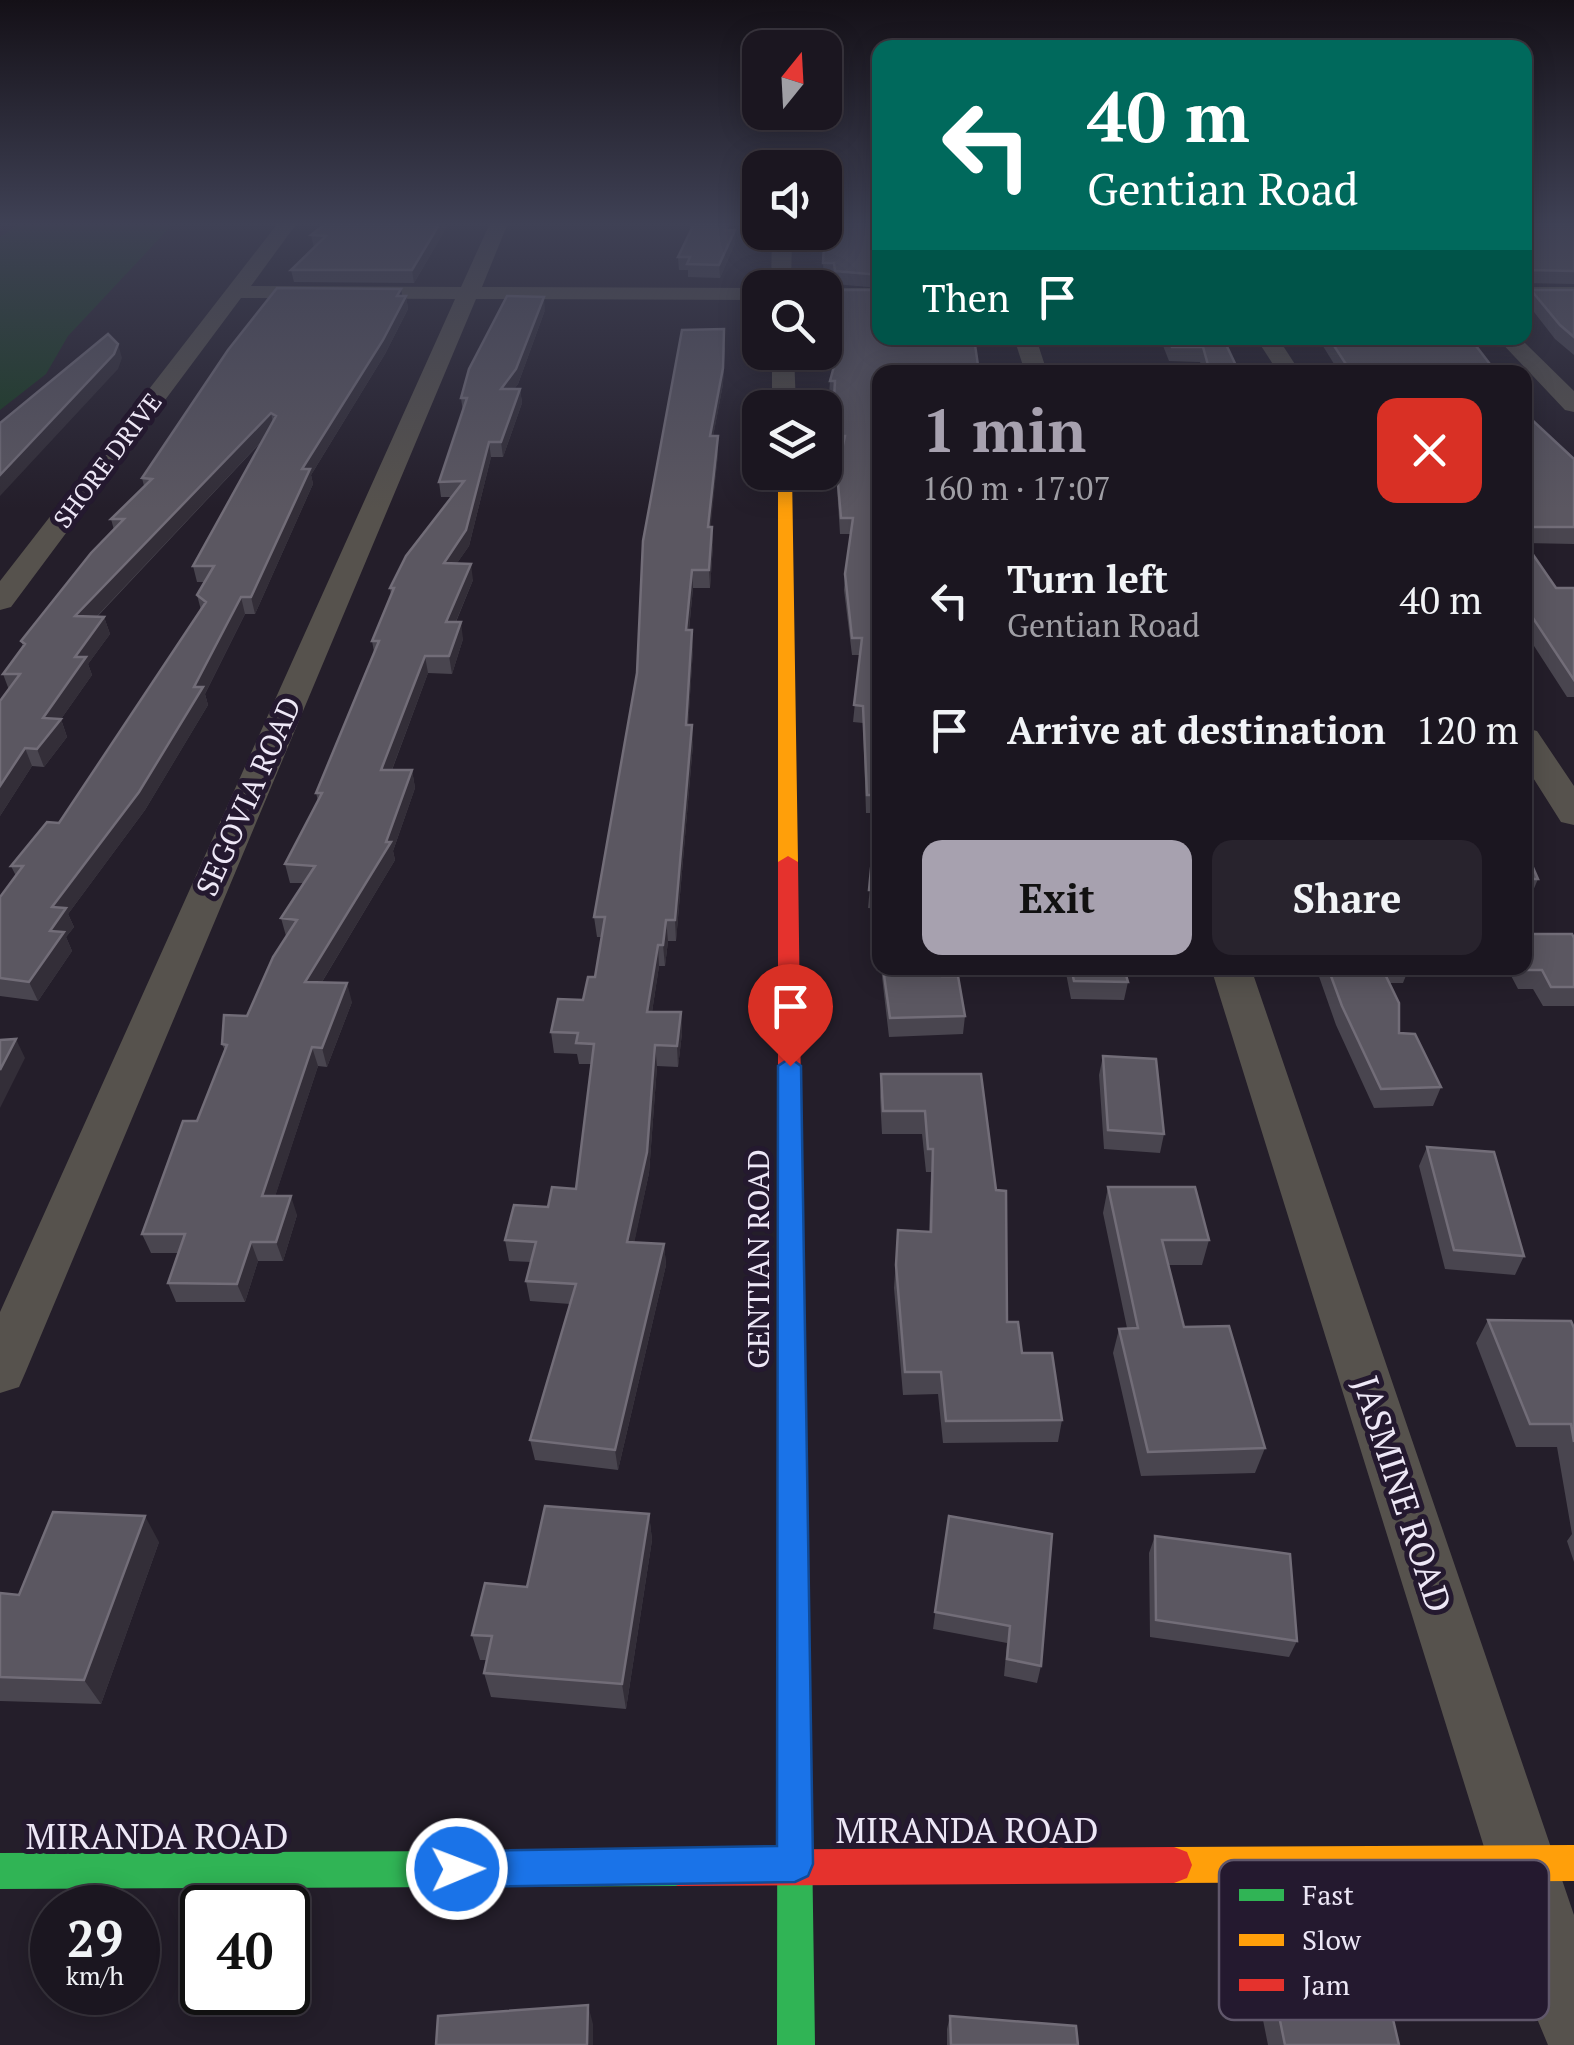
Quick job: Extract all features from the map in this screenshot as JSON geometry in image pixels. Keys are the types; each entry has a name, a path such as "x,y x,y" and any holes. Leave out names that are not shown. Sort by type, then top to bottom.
{"street":[{"name":"SHORE DRIVE","path":"0,601 215,318"},
{"name":"SEGOVIA ROAD","path":"0,1370 456,318"},
{"path":"1515,345 1574,405"},
{"name":"GENTIAN ROAD","path":"784,490 796,2045"},
{"path":"1532,749 1574,814"},
{"name":"JASMINE ROAD","path":"1232,975 1548,1860"},
{"name":"MIRANDA ROAD","path":"0,1871 1219,1864"},
{"name":"JASMINE ROAD","path":"1549,1864 1574,2021"}],"green space":[{"path":"0,318 84,318 68,336 46,374 0,410"}],"building":[{"path":"253,318 394,318 302,469 310,469 251,597 241,597 194,687 203,687 139,792 52,907 66,908 50,931 64,932 29,982 0,978 0,897 23,866 11,866 47,822 59,823 206,602 197,595 214,566 193,566 276,416 271,413 75,616 104,617 75,657 86,657 43,718 61,719 37,749 25,748 0,786 0,701 20,674 3,674 25,644 21,641 91,553 124,519 111,519 152,479 142,478"},
{"path":"495,318 536,318 516,369 501,389 520,389 501,442 489,442 466,530 444,563 471,564 446,622 461,622 449,656 425,656 381,770 412,770 386,842 391,842 305,982 347,983 322,1048 312,1047 262,1196 291,1196 276,1242 251,1242 237,1284 168,1283 185,1234 142,1234 183,1121 197,1121 227,1045 222,1044 224,1015 247,1016 273,957 297,920 281,918 315,866 285,864 322,793 316,793 379,641 372,641 394,588 390,588 406,556 464,481 439,482 467,398 461,398 469,369"},
{"path":"842,318 872,318 872,345 975,345 978,365 872,365 872,795 867,795 863,706 854,705 862,638 852,638 845,574 853,518 841,518 839,490 842,490 845,436 842,390 835,390 835,381 830,381 833,370 842,370"},
{"path":"1555,318 1574,318 1574,337"},
{"path":"724,329 723,368 710,436 718,436 708,527 712,527 709,570 692,570 686,630 692,630 686,725 692,725 675,920 666,920 663,945 658,945 647,1012 681,1012 677,1046 655,1045 647,1152 627,1242 664,1244 615,1450 530,1440 576,1284 526,1281 536,1242 505,1240 514,1205 548,1207 552,1187 576,1189 594,1044 576,1043 578,1033 551,1032 558,999 583,1000 588,977 595,977 605,917 594,917 637,673 643,541 682,330"},
{"path":"108,334 118,344 114,354 0,475 0,423"},
{"path":"1226,345 1236,365 1208,365 1203,347 1172,347"},
{"path":"1334,345 1475,345 1491,365 1346,365"},
{"path":"1532,420 1574,459 1574,527 1532,527"},
{"path":"1532,553 1556,588 1574,588 1574,680 1532,617"},
{"path":"1532,934 1572,934 1574,987 1551,987 1542,970 1532,970"},
{"path":"884,975 958,976 965,1016 890,1018"},
{"path":"1073,975 1126,975 1128,982 1074,981"},
{"path":"1331,975 1385,975 1399,1003 1399,1033 1415,1034 1441,1087 1381,1089"},
{"path":"16,1039 0,1070 0,1040"},
{"path":"1103,1056 1156,1059 1164,1134 1108,1130"},
{"path":"881,1074 981,1074 996,1190 1006,1191 1007,1322 1018,1322 1022,1353 1052,1353 1062,1420 946,1421 941,1372 905,1372 896,1265 898,1230 931,1232 933,1149 928,1149 925,1111 883,1111"},
{"path":"1427,1147 1494,1152 1524,1256 1454,1250"},
{"path":"1108,1187 1195,1187 1209,1240 1162,1240 1184,1327 1229,1326 1265,1448 1148,1452 1119,1329 1138,1328"},
{"path":"1488,1320 1571,1321 1574,1442 1571,1424 1530,1424"},
{"path":"545,1506 649,1514 622,1684 484,1673 492,1636 472,1635 485,1583 527,1587"},
{"path":"53,1512 145,1516 84,1680 0,1677 0,1593 19,1595"},
{"path":"949,1516 1052,1534 1041,1666 1007,1659 1010,1626 935,1612"},
{"path":"1155,1536 1290,1554 1297,1641 1156,1620"},
{"path":"588,2005 587,2045 436,2045 438,2016"},
{"path":"950,2016 1076,2026 1078,2045 951,2045"},
{"path":"1280,2020 1393,2020 1399,2045 1285,2045"}],"traffic: fast":[{"path":"790,1168 796,2045"},
{"path":"0,1871 678,1868"}],"traffic: slow":[{"path":"785,490 788,862"},
{"path":"1549,1863 1574,1863"},
{"path":"1174,1865 1219,1865"}],"traffic: jam":[{"path":"788,862 790,1168"},
{"path":"678,1868 1174,1865"}],"route":[{"path":"457,1869 795,1864 790,1066"}]}
